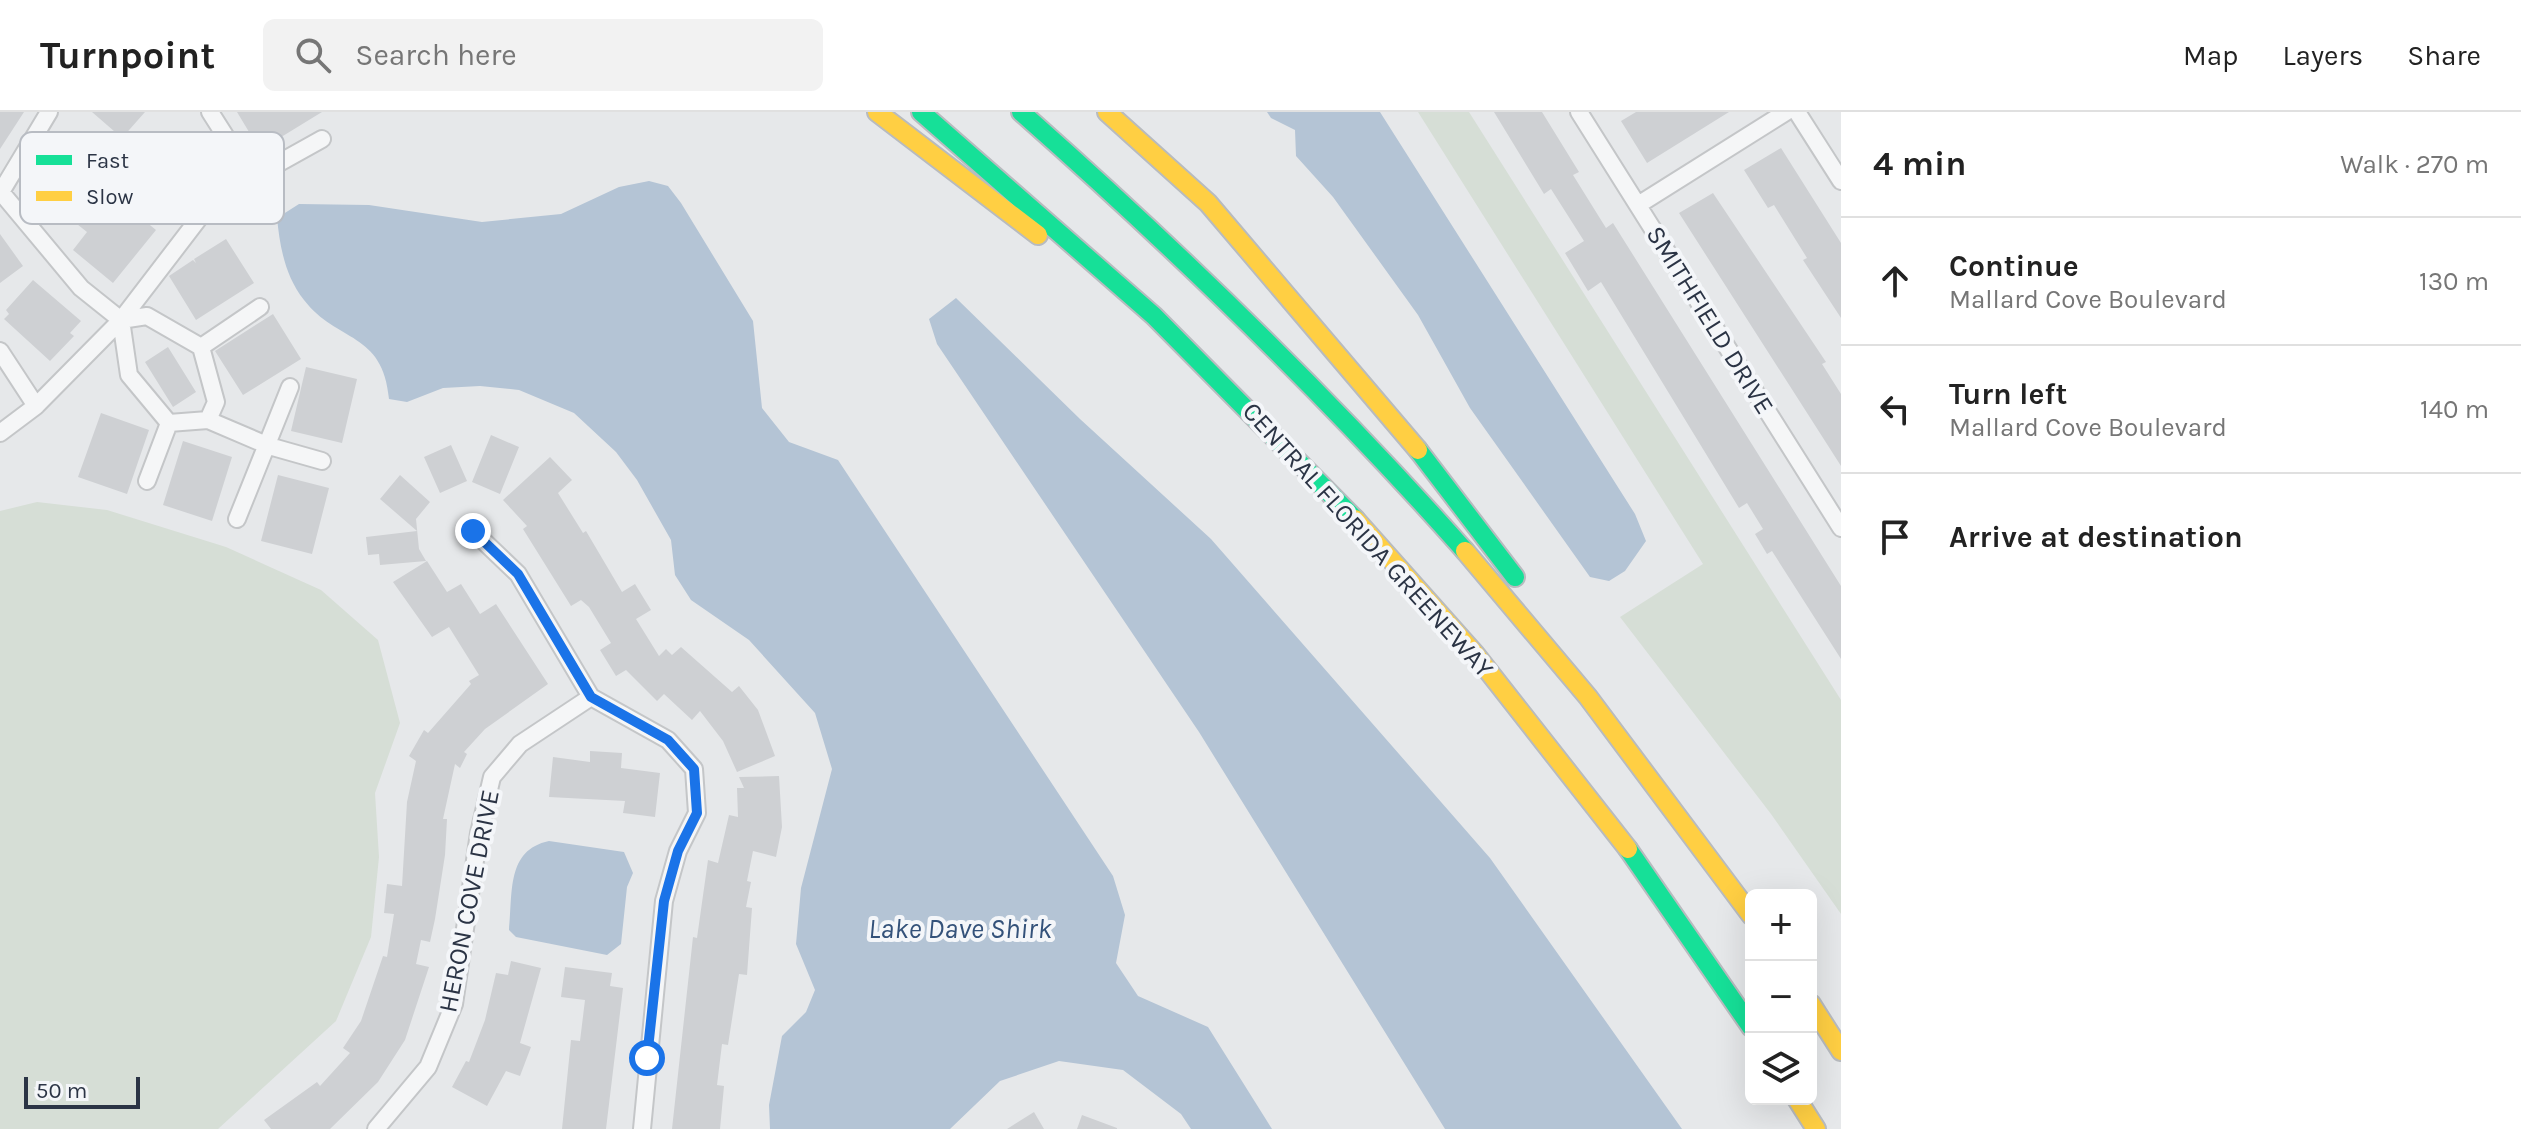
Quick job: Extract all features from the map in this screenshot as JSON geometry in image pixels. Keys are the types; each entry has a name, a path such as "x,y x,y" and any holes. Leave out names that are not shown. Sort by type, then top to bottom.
{"highway":[{"path":"877,112 1084,271 1201,372 1333,495"},
{"name":"CENTRAL FLORIDA GREENEWAY","path":"921,112 1032,204 1156,318 1333,495 1443,618 1550,748 1650,880 1745,1018"},
{"path":"1021,112 1199,272 1379,452 1545,642 1701,844"},
{"path":"1107,112 1208,203 1410,439 1522,587"},
{"path":"1541,611 1745,906"},
{"path":"1817,1013 1841,1051"},
{"path":"1801,1105 1816,1129"}],"street":[{"path":"37,132 49,112"},
{"path":"210,112 223,132"},
{"name":"SMITHFIELD DRIVE","path":"1579,112 1841,528"},
{"path":"1638,205 1786,112"},
{"path":"1797,112 1841,181"},
{"path":"284,160 322,139"},
{"path":"20,159 0,192 20,216"},
{"path":"27,224 81,288 121,320 129,375 169,423"},
{"path":"0,433 36,406 121,320 195,224"},
{"path":"201,347 260,307"},
{"path":"121,320 147,316 201,347 216,402 208,420"},
{"path":"0,351 36,406"},
{"path":"237,519 269,446 290,387"},
{"path":"169,423 208,420 269,446 322,461"},
{"path":"147,481 169,423"},
{"path":"473,531 518,574 591,697 668,740 694,769 697,813 678,851 664,901 642,1129"},
{"name":"HERON COVE DRIVE","path":"376,1129 428,1067 454,1004 479,833 492,777 520,744 591,697"}],"shaded area":[{"path":"1418,112 1469,112 1841,700 1841,914 1771,814 1620,617 1703,564"},
{"path":"37,502 107,510 226,547 321,590 378,640 400,723 375,793 379,857 371,937 336,1021 218,1129 0,1129 0,511"}],"water":[{"path":"1267,112 1380,112 1635,514 1646,541 1625,571 1609,581 1590,577 1470,408 1418,315 1333,197 1296,156 1295,130 1271,118"},
{"name":"Lake Dave Shirk","path":"649,181 668,186 681,203 753,321 762,408 789,442 838,460 1113,876 1125,915 1116,963 1138,996 1208,1027 1272,1129 1191,1129 1181,1114 1123,1070 1059,1061 1000,1081 950,1129 770,1129 769,1105 782,1036 806,1012 815,990 796,944 801,888 832,769 815,713 749,640 691,600 675,575 671,540 637,480 616,452 574,413 519,390 480,386 443,388 407,402 389,399 385,377 368,349 317,314 298,291 284,261 278,224 284,224 284,214 299,204 369,205 482,222 561,214 619,187"},
{"path":"956,298 1080,419 1211,539 1490,858 1682,1129 1445,1129 1199,732 937,344 929,319"},
{"path":"549,841 624,852 633,873 627,887 621,944 607,955 516,937 509,930 512,888 519,863 535,846"}],"building":[{"path":"0,112 24,112 0,149"},
{"path":"92,112 145,112 127,132 115,132"},
{"path":"237,112 322,112 284,135 284,132 249,132"},
{"path":"1494,112 1542,112 1579,172 1573,175 1606,228 1613,223 1841,586 1841,659 1772,551 1767,554 1755,534 1763,529 1747,503 1739,508 1601,282 1588,291 1565,253 1584,241 1551,189 1544,194"},
{"path":"1636,112 1729,112 1647,163 1621,121"},
{"path":"1781,148 1841,243 1841,318 1803,260 1807,258 1774,205 1768,208 1744,170"},
{"path":"1713,193 1826,362 1822,364 1841,394 1841,466 1679,213"},
{"path":"77,224 149,224 156,230 113,283 73,250 87,232"},
{"path":"0,234 23,266 0,283"},
{"path":"226,239 254,283 196,320 169,276 193,260 196,263 194,259"},
{"path":"33,280 81,321 70,333 74,336 50,361 4,319 9,314 6,310"},
{"path":"273,314 301,359 243,395 215,351"},
{"path":"168,347 196,392 173,407 145,362"},
{"path":"306,367 357,379 342,443 291,431"},
{"path":"101,413 149,430 127,494 78,477"},
{"path":"491,435 519,447 500,494 472,482"},
{"path":"183,441 232,457 212,521 163,505"},
{"path":"451,445 467,481 440,493 424,457"},
{"path":"550,457 572,480 558,493 583,533 586,531 622,592 635,584 651,610 636,619 659,656 666,649 672,655 681,647 732,692 739,686 758,710 775,756 737,772 723,741 700,711 692,720 664,694 657,701 626,670 616,676 600,650 611,643 589,607 581,600 571,606 523,529 527,526 503,500"},
{"path":"278,475 329,488 312,554 261,541"},
{"path":"400,475 430,502 416,519 419,549 426,561 380,565 379,554 368,555 366,537 417,531 380,499"},
{"path":"427,561 447,592 461,584 480,614 496,604 548,684 485,729 464,752 467,754 460,768 455,764 443,819 447,819 445,855 435,919 430,942 421,940 416,964 429,967 405,1040 378,1082 330,1129 271,1129 264,1120 317,1082 320,1086 350,1053 343,1048 361,1021 383,956 387,957 394,914 384,913 387,884 402,886 407,802 416,761 409,756 424,730 428,733 471,684 469,681 479,675 449,627 432,637 393,582"},
{"path":"590,751 622,753 621,768 660,773 655,817 623,813 625,801 549,797 553,757 590,762"},
{"path":"779,776 782,827 776,857 753,851 747,881 751,882 746,907 752,908 747,975 739,974 728,1045 722,1044 717,1085 724,1086 720,1129 672,1129 693,937 697,938 708,860 718,863 729,815 738,817 737,788 744,788 739,777"},
{"path":"511,961 541,968 520,1043 531,1047 520,1076 506,1071 487,1106 452,1087 466,1061 469,1062 485,1020 496,973 508,975"},
{"path":"565,967 612,973 610,986 623,988 606,1129 562,1129 571,1040 580,1041 585,1000 561,997"},
{"path":"1034,1112 1044,1129 1007,1129"},
{"path":"1082,1115 1117,1128 1117,1129 1077,1129"}],"traffic: fast":[{"path":"921,112 1154,316 1355,519"},
{"path":"1021,112 1137,217 1305,379 1465,551"},
{"path":"1418,450 1515,577"},
{"path":"1628,849 1745,1018"}],"traffic: slow":[{"path":"877,112 1038,235"},
{"path":"1107,112 1208,203 1418,450"},
{"path":"1355,519 1475,654 1628,849"},
{"path":"1465,551 1588,697 1745,907"},
{"path":"1817,1013 1841,1051"},
{"path":"1801,1105 1816,1129"}],"route":[{"path":"473,531 518,574 591,697 668,740 694,769 697,813 678,851 664,901 647,1058"}]}
